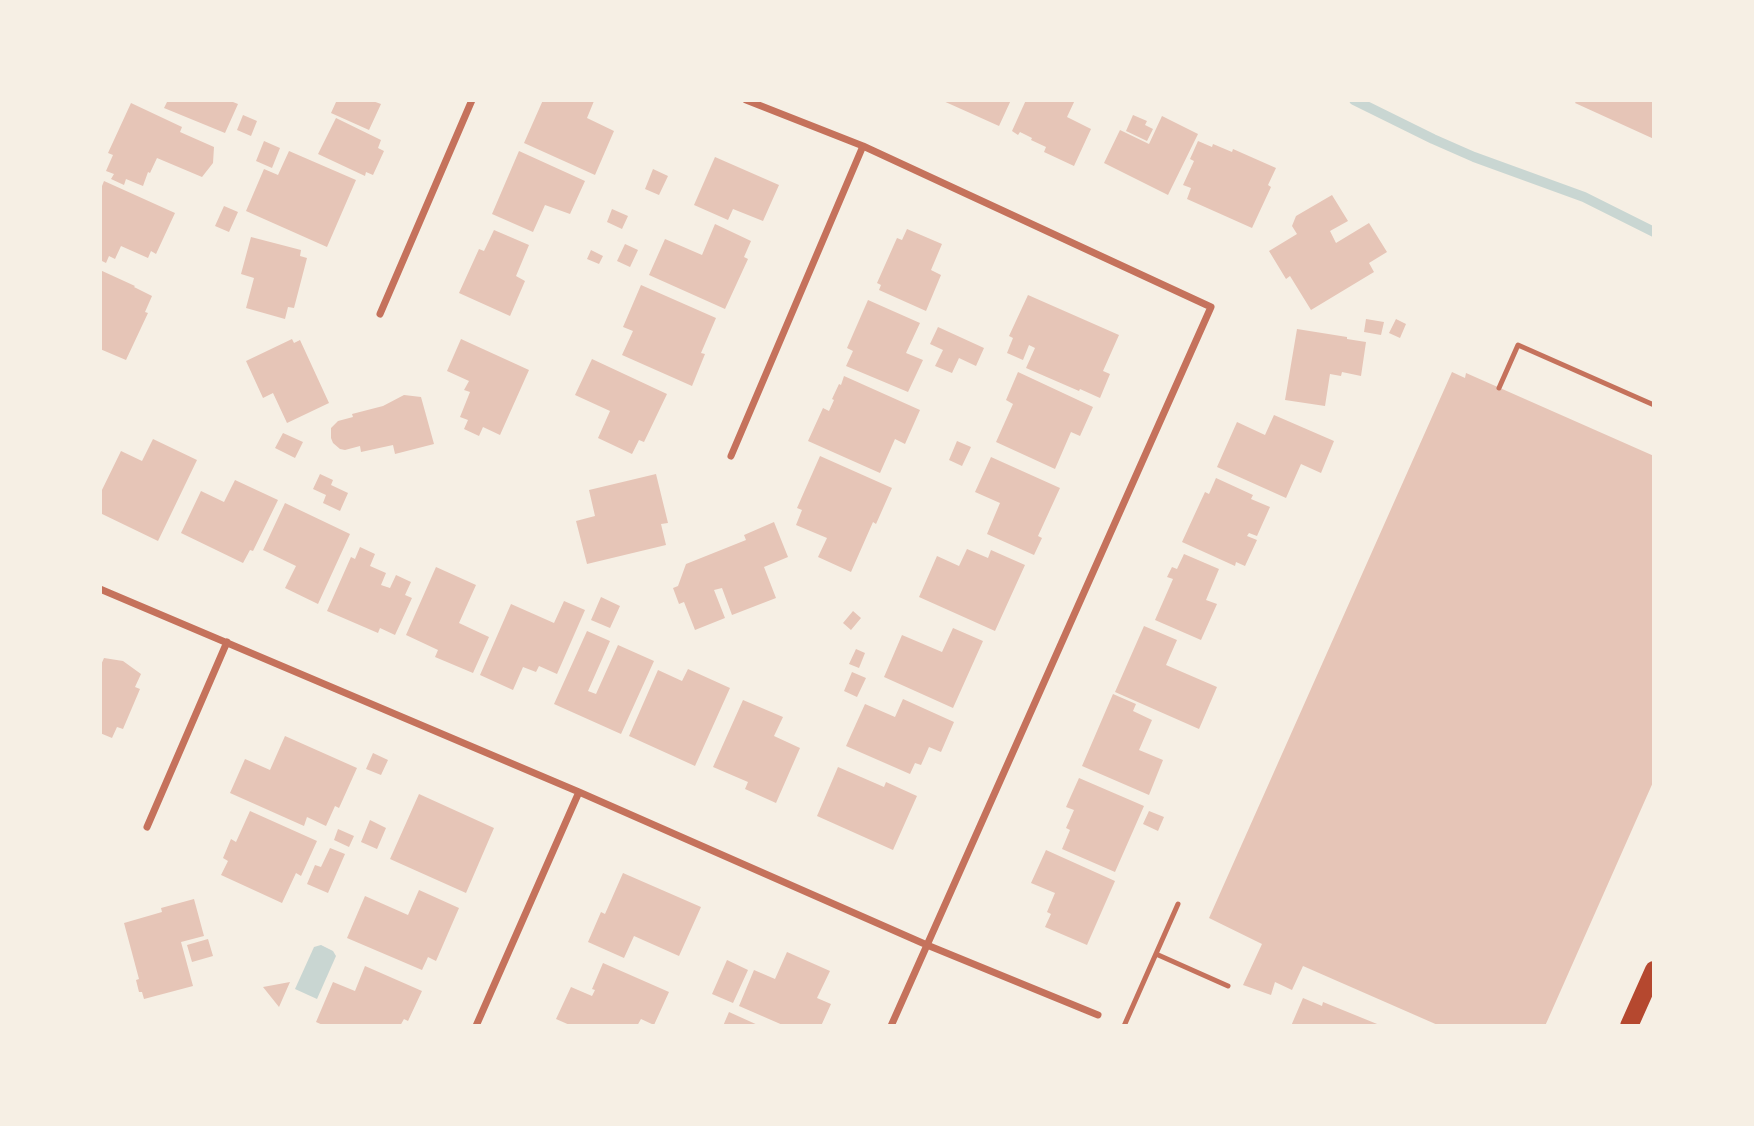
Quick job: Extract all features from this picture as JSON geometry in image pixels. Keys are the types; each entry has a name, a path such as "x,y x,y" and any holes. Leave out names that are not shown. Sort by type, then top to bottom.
{"main road":[{"path":"1629,1026 1654,970"}],"street":[{"path":"380,314 472,100"},
{"path":"746,100 863,146 1211,307 891,1026"},
{"path":"731,456 863,146"},
{"path":"100,589 579,792 927,945 1098,1015"},
{"path":"147,827 227,642"},
{"path":"476,1026 579,792"}],"lane":[{"path":"1499,388 1517,345 1654,405"},
{"path":"1124,1026 1178,904"},
{"path":"1156,954 1228,986"}],"shaded area":[{"path":"321,945 333,951 336,956 317,999 295,989 314,947"}],"building":[{"path":"168,100 228,100 238,104 225,133 164,108"},
{"path":"331,100 370,100 381,104 369,130 331,113 336,102"},
{"path":"543,100 594,101 587,118 614,131 595,175 524,143"},
{"path":"941,100 1011,100 999,126"},
{"path":"1026,100 1075,100 1067,117 1091,129 1074,166 1044,152 1046,147 1031,140 1032,138 1012,131"},
{"path":"1577,100 1654,100 1654,139 1575,103"},
{"path":"131,103 182,127 180,132 214,147 213,163 202,177 157,158 143,186 126,179 124,185 111,179 114,174 106,171 113,155 108,153"},
{"path":"243,115 257,121 251,136 237,130"},
{"path":"1133,115 1147,121 1145,125 1153,129 1147,141 1126,131"},
{"path":"1162,116 1198,134 1168,195 1104,163 1120,130 1149,144"},
{"path":"336,118 381,140 378,148 384,151 373,175 366,172 365,176 318,154"},
{"path":"264,141 280,148 272,168 256,161"},
{"path":"1198,141 1232,152 1233,149 1276,168 1268,185 1271,187 1252,228 1187,199 1191,188 1183,185 1194,161 1190,159"},
{"path":"289,151 356,180 327,247 246,211 264,169 278,175"},
{"path":"519,151 585,181 570,214 545,205 533,232 492,214"},
{"path":"715,157 779,185 763,221 733,209 728,220 694,205"},
{"path":"653,169 668,176 659,195 645,189"},
{"path":"104,181 175,213 156,254 151,251 148,258 121,246 115,259 109,256 106,263 100,260 100,191"},
{"path":"1332,195 1348,221 1330,231 1336,243 1369,223 1387,252 1369,263 1374,272 1311,310 1290,276 1286,279 1269,251 1297,234 1292,226 1296,216"},
{"path":"224,206 238,212 229,232 215,226"},
{"path":"612,209 628,216 622,229 607,222"},
{"path":"715,224 751,241 744,257 748,259 725,309 649,275 665,239 702,255"},
{"path":"907,229 942,244 931,270 941,275 926,311 879,290 881,285 877,283 897,238 902,240"},
{"path":"494,230 529,245 516,276 525,281 510,316 459,293 479,249 484,251"},
{"path":"251,237 301,250 300,256 307,258 294,308 288,307 285,319 246,308 254,278 241,274"},
{"path":"625,244 638,250 630,267 617,261"},
{"path":"591,250 603,256 599,264 587,259"},
{"path":"100,270 152,296 145,312 148,313 126,360 100,349"},
{"path":"641,285 716,318 701,353 705,354 692,386 622,355 633,331 623,327"},
{"path":"1028,295 1119,335 1103,371 1110,374 1100,398 1026,368 1035,348 1029,345 1023,360 1007,353 1013,338 1009,336"},
{"path":"868,300 920,323 906,353 923,360 908,392 846,366 853,351 847,348"},
{"path":"1366,319 1384,322 1381,335 1364,332"},
{"path":"1396,319 1406,324 1400,338 1389,333"},
{"path":"938,327 984,348 976,366 959,358 952,373 935,366 943,350 930,344"},
{"path":"1297,329 1366,342 1361,376 1342,372 1341,376 1330,374 1325,406 1285,400"},
{"path":"292,339 294,343 300,340 329,403 287,423 273,393 263,398 246,361"},
{"path":"461,339 529,370 500,435 483,427 479,436 464,429 468,420 460,417 470,392 464,390 469,381 447,371"},
{"path":"592,359 667,394 644,442 639,440 632,454 598,438 610,411 575,395"},
{"path":"1018,372 1093,407 1080,436 1071,432 1055,469 996,442 1013,404 1006,400"},
{"path":"1452,372 1465,378 1466,373 1654,456 1654,780 1545,1026 1440,1026 1303,966 1292,990 1275,982 1271,995 1243,985 1262,944 1209,918"},
{"path":"844,376 920,410 905,444 895,439 880,473 808,441 823,408 829,411"},
{"path":"404,395 421,397 434,444 395,454 393,445 361,452 360,446 345,450 333,443 331,428 338,421 353,417 352,414 383,406"},
{"path":"1274,415 1334,441 1321,473 1301,464 1286,498 1217,467 1237,422 1265,435"},
{"path":"283,433 303,442 295,458 275,448"},
{"path":"153,439 197,460 158,541 100,513 100,494 121,451 142,461"},
{"path":"957,441 971,447 962,466 949,460"},
{"path":"820,456 892,488 876,524 873,522 851,572 818,557 827,538 796,525 802,510 797,508"},
{"path":"991,457 1060,488 1038,536 1042,538 1034,555 987,534 1000,503 975,492"},
{"path":"320,474 333,480 331,485 348,493 340,511 323,503 326,495 313,489"},
{"path":"656,474 668,523 661,524 666,545 587,564 576,521 595,516 589,490"},
{"path":"1216,478 1253,495 1251,499 1270,507 1257,536 1249,533 1247,536 1257,540 1245,566 1236,562 1235,566 1182,542 1205,492 1209,494"},
{"path":"235,480 278,500 253,551 250,550 243,563 181,533 201,491 224,502"},
{"path":"285,503 350,534 318,604 285,588 296,566 263,550"},
{"path":"774,522 788,557 764,567 776,598 732,615 722,588 714,590 725,618 695,630 684,602 679,604 673,588 678,586 686,564 746,540 744,535"},
{"path":"360,547 375,554 370,566 386,573 381,585 390,588 396,575 411,582 405,595 412,598 395,635 380,628 378,633 327,611 351,557 355,559"},
{"path":"967,549 988,558 991,550 1025,565 995,631 919,597 937,556 959,566"},
{"path":"1184,554 1219,569 1206,600 1217,604 1201,640 1155,620 1173,579 1167,577 1172,567 1177,569"},
{"path":"436,567 476,585 459,623 489,637 473,673 435,657 438,650 406,635"},
{"path":"601,597 620,606 610,628 591,620"},
{"path":"564,601 585,610 557,674 539,666 536,672 523,667 513,690 480,675 511,604 554,623"},
{"path":"853,611 861,618 851,630 843,623"},
{"path":"1144,626 1177,640 1166,665 1217,687 1199,729 1115,692"},
{"path":"953,628 983,641 953,708 884,677 902,635 942,652"},
{"path":"587,631 610,641 588,691 596,694 618,645 654,661 621,734 554,704"},
{"path":"856,649 865,653 859,668 849,664"},
{"path":"104,658 123,661 141,674 135,687 140,689 123,729 117,727 112,738 100,733 100,667"},
{"path":"688,669 730,688 695,766 629,736 658,670 682,681"},
{"path":"852,672 866,678 857,697 844,691"},
{"path":"1113,694 1136,704 1133,711 1152,720 1139,750 1163,760 1149,795 1082,766"},
{"path":"903,699 954,722 941,752 929,747 921,765 915,763 910,774 846,746 865,704 895,717"},
{"path":"743,700 783,717 774,736 800,748 776,803 745,789 748,782 713,767"},
{"path":"285,736 357,768 339,808 335,806 326,826 307,817 304,826 230,793 245,759 270,770"},
{"path":"373,753 388,760 381,775 366,769"},
{"path":"838,767 884,787 886,782 917,796 893,850 817,816"},
{"path":"1079,778 1144,806 1115,872 1062,849 1070,830 1066,828 1074,810 1066,807"},
{"path":"419,794 494,828 466,893 390,859"},
{"path":"250,811 317,841 301,876 296,873 282,903 221,875 228,861 223,858 231,839 236,842"},
{"path":"1149,811 1164,817 1158,831 1143,824"},
{"path":"370,820 386,828 377,849 361,842"},
{"path":"338,829 354,836 349,847 334,840"},
{"path":"330,848 345,854 328,893 307,884 315,865 321,867"},
{"path":"1046,850 1115,881 1087,945 1045,927 1051,914 1047,912 1055,893 1031,883"},
{"path":"623,873 701,907 679,956 634,936 624,958 588,942 601,912 605,914"},
{"path":"419,890 459,908 436,961 428,957 422,970 347,938 365,896 408,915"},
{"path":"194,899 204,936 181,942 193,986 144,999 142,992 139,992 136,980 139,979 124,923 162,912 161,908"},
{"path":"208,939 213,956 192,962 187,945"},
{"path":"787,952 830,971 817,998 831,1004 821,1026 785,1026 739,1006 754,970 775,979"},
{"path":"727,960 748,970 733,1003 712,994"},
{"path":"603,963 669,992 654,1025 641,1019 637,1026 572,1026 556,1019 571,987 592,996 595,990 592,989"},
{"path":"365,966 422,991 408,1021 404,1019 400,1026 325,1026 316,1022 333,982 355,991"},
{"path":"290,982 279,1007 263,987"},
{"path":"1303,998 1322,1006 1323,1002 1382,1026 1291,1026"},
{"path":"729,1012 760,1026 723,1026"}],"waterway":[{"path":"1354,100 1433,139 1474,157 1584,197 1654,232"}]}
